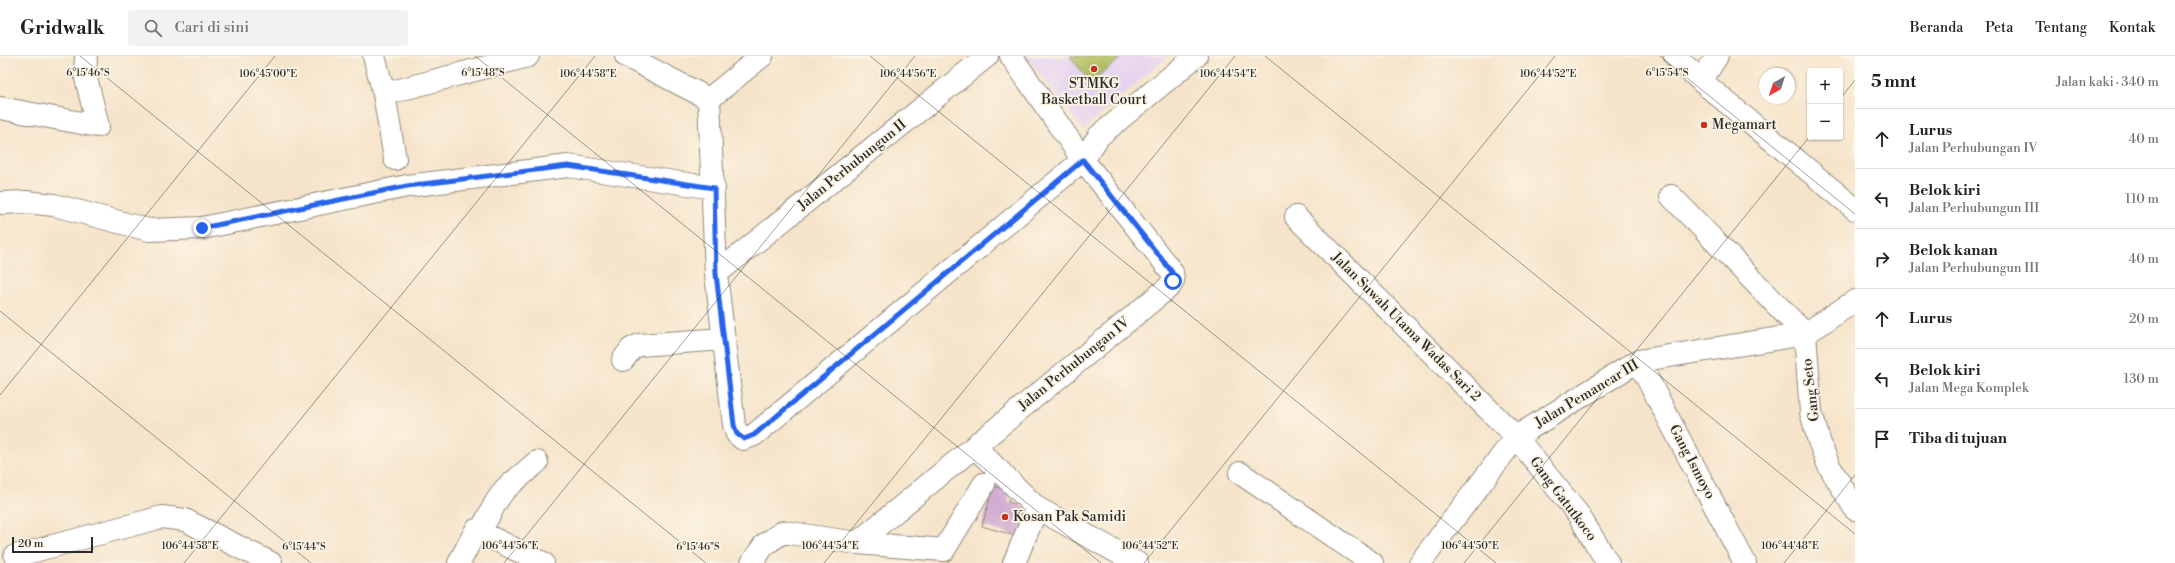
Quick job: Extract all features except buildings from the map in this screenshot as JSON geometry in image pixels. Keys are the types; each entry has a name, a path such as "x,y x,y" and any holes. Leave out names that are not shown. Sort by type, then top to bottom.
{"street":[{"path":"374,56 384,94 395,159"},
{"path":"384,94 528,56"},
{"path":"709,99 762,56"},
{"name":"Jalan Perhubungun II","path":"716,274 987,56"},
{"path":"1011,56 1083,160"},
{"path":"709,99 714,188 716,274 734,425 740,437 746,439 754,435 1083,160 1099,136 1196,56"},
{"path":"1675,56 1701,81 1852,201"},
{"path":"1701,81 1717,56"},
{"path":"0,108 98,126 85,74 84,57"},
{"path":"636,58 709,99"},
{"name":"Jalan Perhubungan IV","path":"857,543 1170,286 1173,281 1172,272 1083,160"},
{"path":"0,203 27,202 54,205 149,230 202,228 407,186 568,166 714,188"},
{"path":"1671,196 1805,334"},
{"name":"Jalan Suwah Utama Wadas Sari 2","path":"1296,217 1516,437"},
{"name":"Jalan Pemancar III","path":"1423,562 1516,437 1638,361 1805,334 1855,301"},
{"name":"Gang Seto","path":"1805,334 1811,412 1819,441 1828,464 1855,509"},
{"path":"623,360 631,349 639,345 724,339"},
{"name":"Gang Ismoyo","path":"1638,361 1745,563"},
{"name":"Gang Gatutkoco","path":"1516,437 1578,514 1608,563"},
{"path":"979,442 982,454 1037,508 1137,563"},
{"path":"459,563 477,532 505,490 537,462"},
{"path":"1240,474 1372,563"},
{"path":"752,563 764,545 782,532 857,543 944,550 984,484"},
{"path":"1014,563 1037,508"},
{"path":"15,556 162,517 174,517 185,520 271,563"},
{"path":"477,532 543,563"}],"shaded area":[{"path":"1026,56 1168,56 1083,130"}],"green space":[{"name":"STMKG Basketball Court","path":"1070,56 1124,56 1090,82"}],"place":[{"name":"STMKG Basketball Court","path":"1094,69"},
{"name":"Megamart","path":"1704,125"},
{"name":"Kosan Pak Samidi","path":"1005,517"}],"route":[{"path":"202,228 407,186 568,166 714,188 716,274 734,425 737,434 744,439 750,438 754,435 1083,160 1172,272 1173,281"}]}
